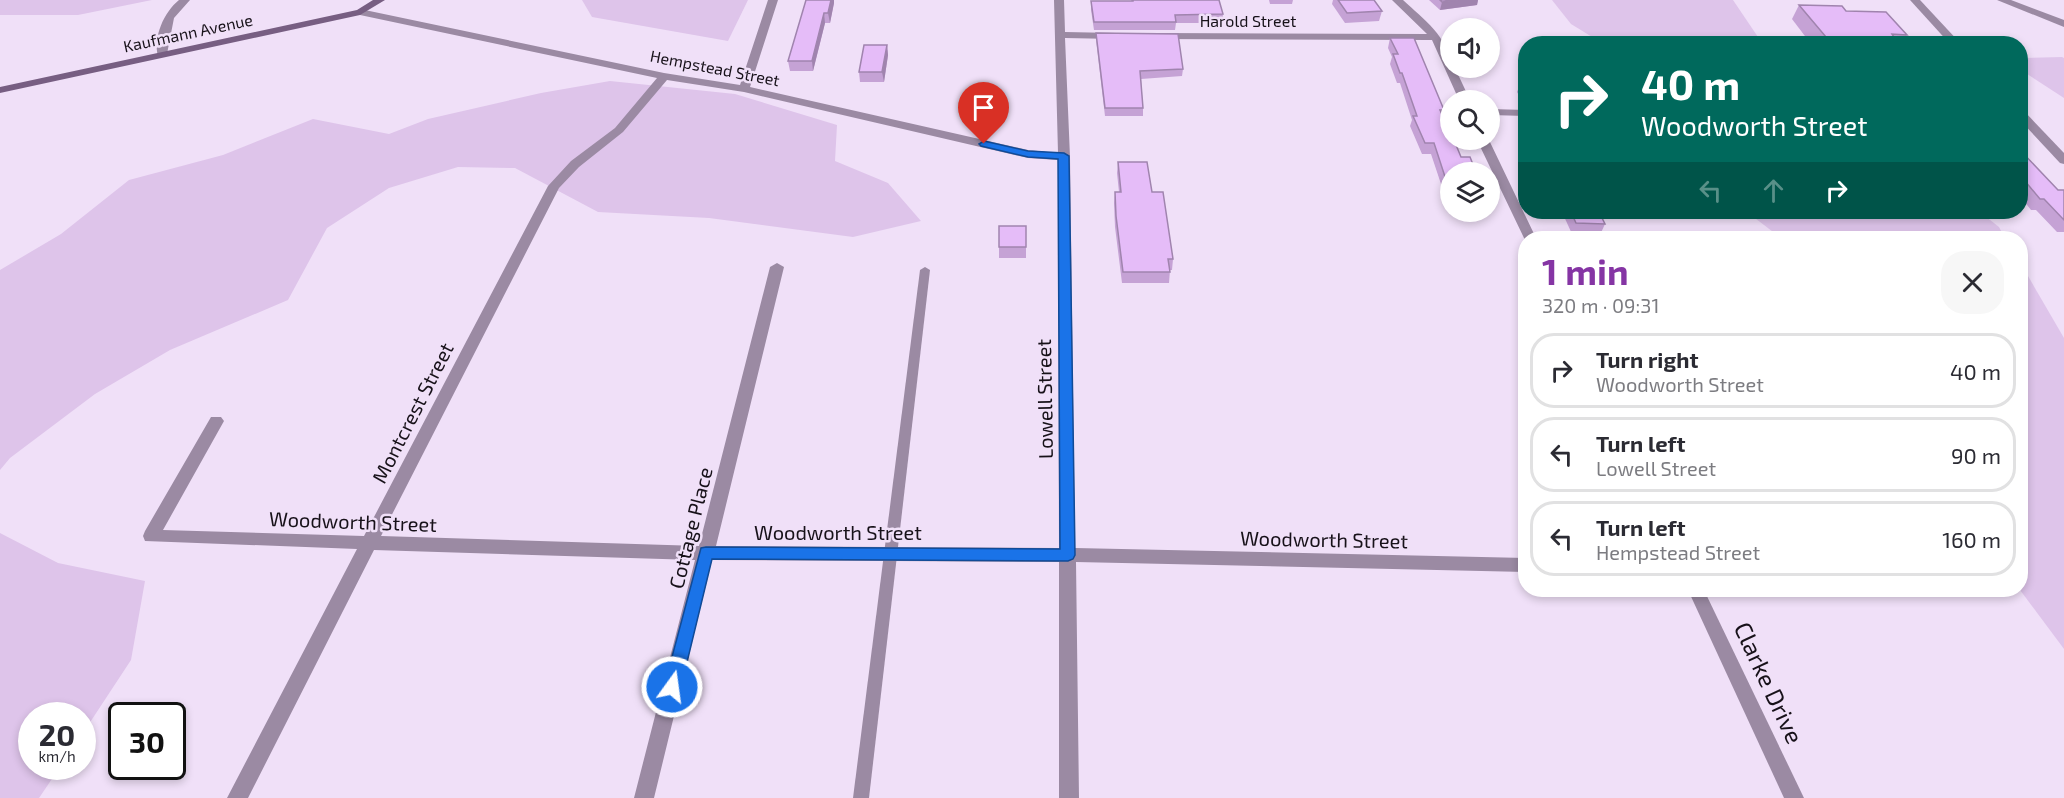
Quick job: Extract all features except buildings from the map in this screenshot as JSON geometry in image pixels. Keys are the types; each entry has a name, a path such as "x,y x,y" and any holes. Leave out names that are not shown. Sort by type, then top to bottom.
{"main road":[{"name":"Kaufmann Avenue","path":"0,90 360,12 380,0"}],"street":[{"path":"162,54 167,19 175,7 185,0"},
{"path":"744,89 773,0"},
{"name":"Lowell Street","path":"1059,0 1064,156 1069,798"},
{"path":"1397,0 1436,38 1460,90"},
{"path":"1915,0 1949,36"},
{"path":"2002,0 2064,24"},
{"name":"Hempstead Street","path":"360,12 664,76 744,89 1028,154 1064,156"},
{"path":"1059,36 1130,36"},
{"name":"Harold Street","path":"1142,36 1436,38"},
{"name":"Montcrest Street","path":"237,798 554,186 575,164 619,130 664,76"},
{"path":"1500,112 1518,113"},
{"path":"2028,122 2064,160"},
{"path":"1488,150 1518,213"},
{"name":"Cottage Place","path":"644,798 777,267"},
{"name":"Woodworth Street","path":"216,421 151,536 706,553 1068,555 1518,565"},
{"name":"Clarke Drive","path":"1698,597 1794,798"}],"lane":[{"path":"861,798 925,270"}],"shaded area":[{"path":"0,0 152,0 78,15 0,15"},
{"path":"582,0 748,0 728,41 592,17"},
{"path":"1552,0 1733,0 1757,36 1591,36 1571,24"},
{"path":"2028,58 2064,58 2064,98 2028,75"},
{"path":"610,81 735,94 837,125 835,161 888,183 921,221 853,237 709,218 598,212 515,168 458,167 389,188 327,228 288,300 170,350 95,394 10,458 0,470 0,270 61,234 129,180 223,155 313,119 389,134 428,119 541,93"},
{"path":"1756,219 1989,219 2001,231 1772,231"},
{"path":"2028,276 2064,338 2064,649 2025,597 2028,597"},
{"path":"0,533 58,563 145,581 131,660 96,713 96,702 18,702 18,780 51,780 39,798 0,798"}],"route":[{"path":"672,687 706,553 1068,555 1064,156 1028,154 984,144"}]}
